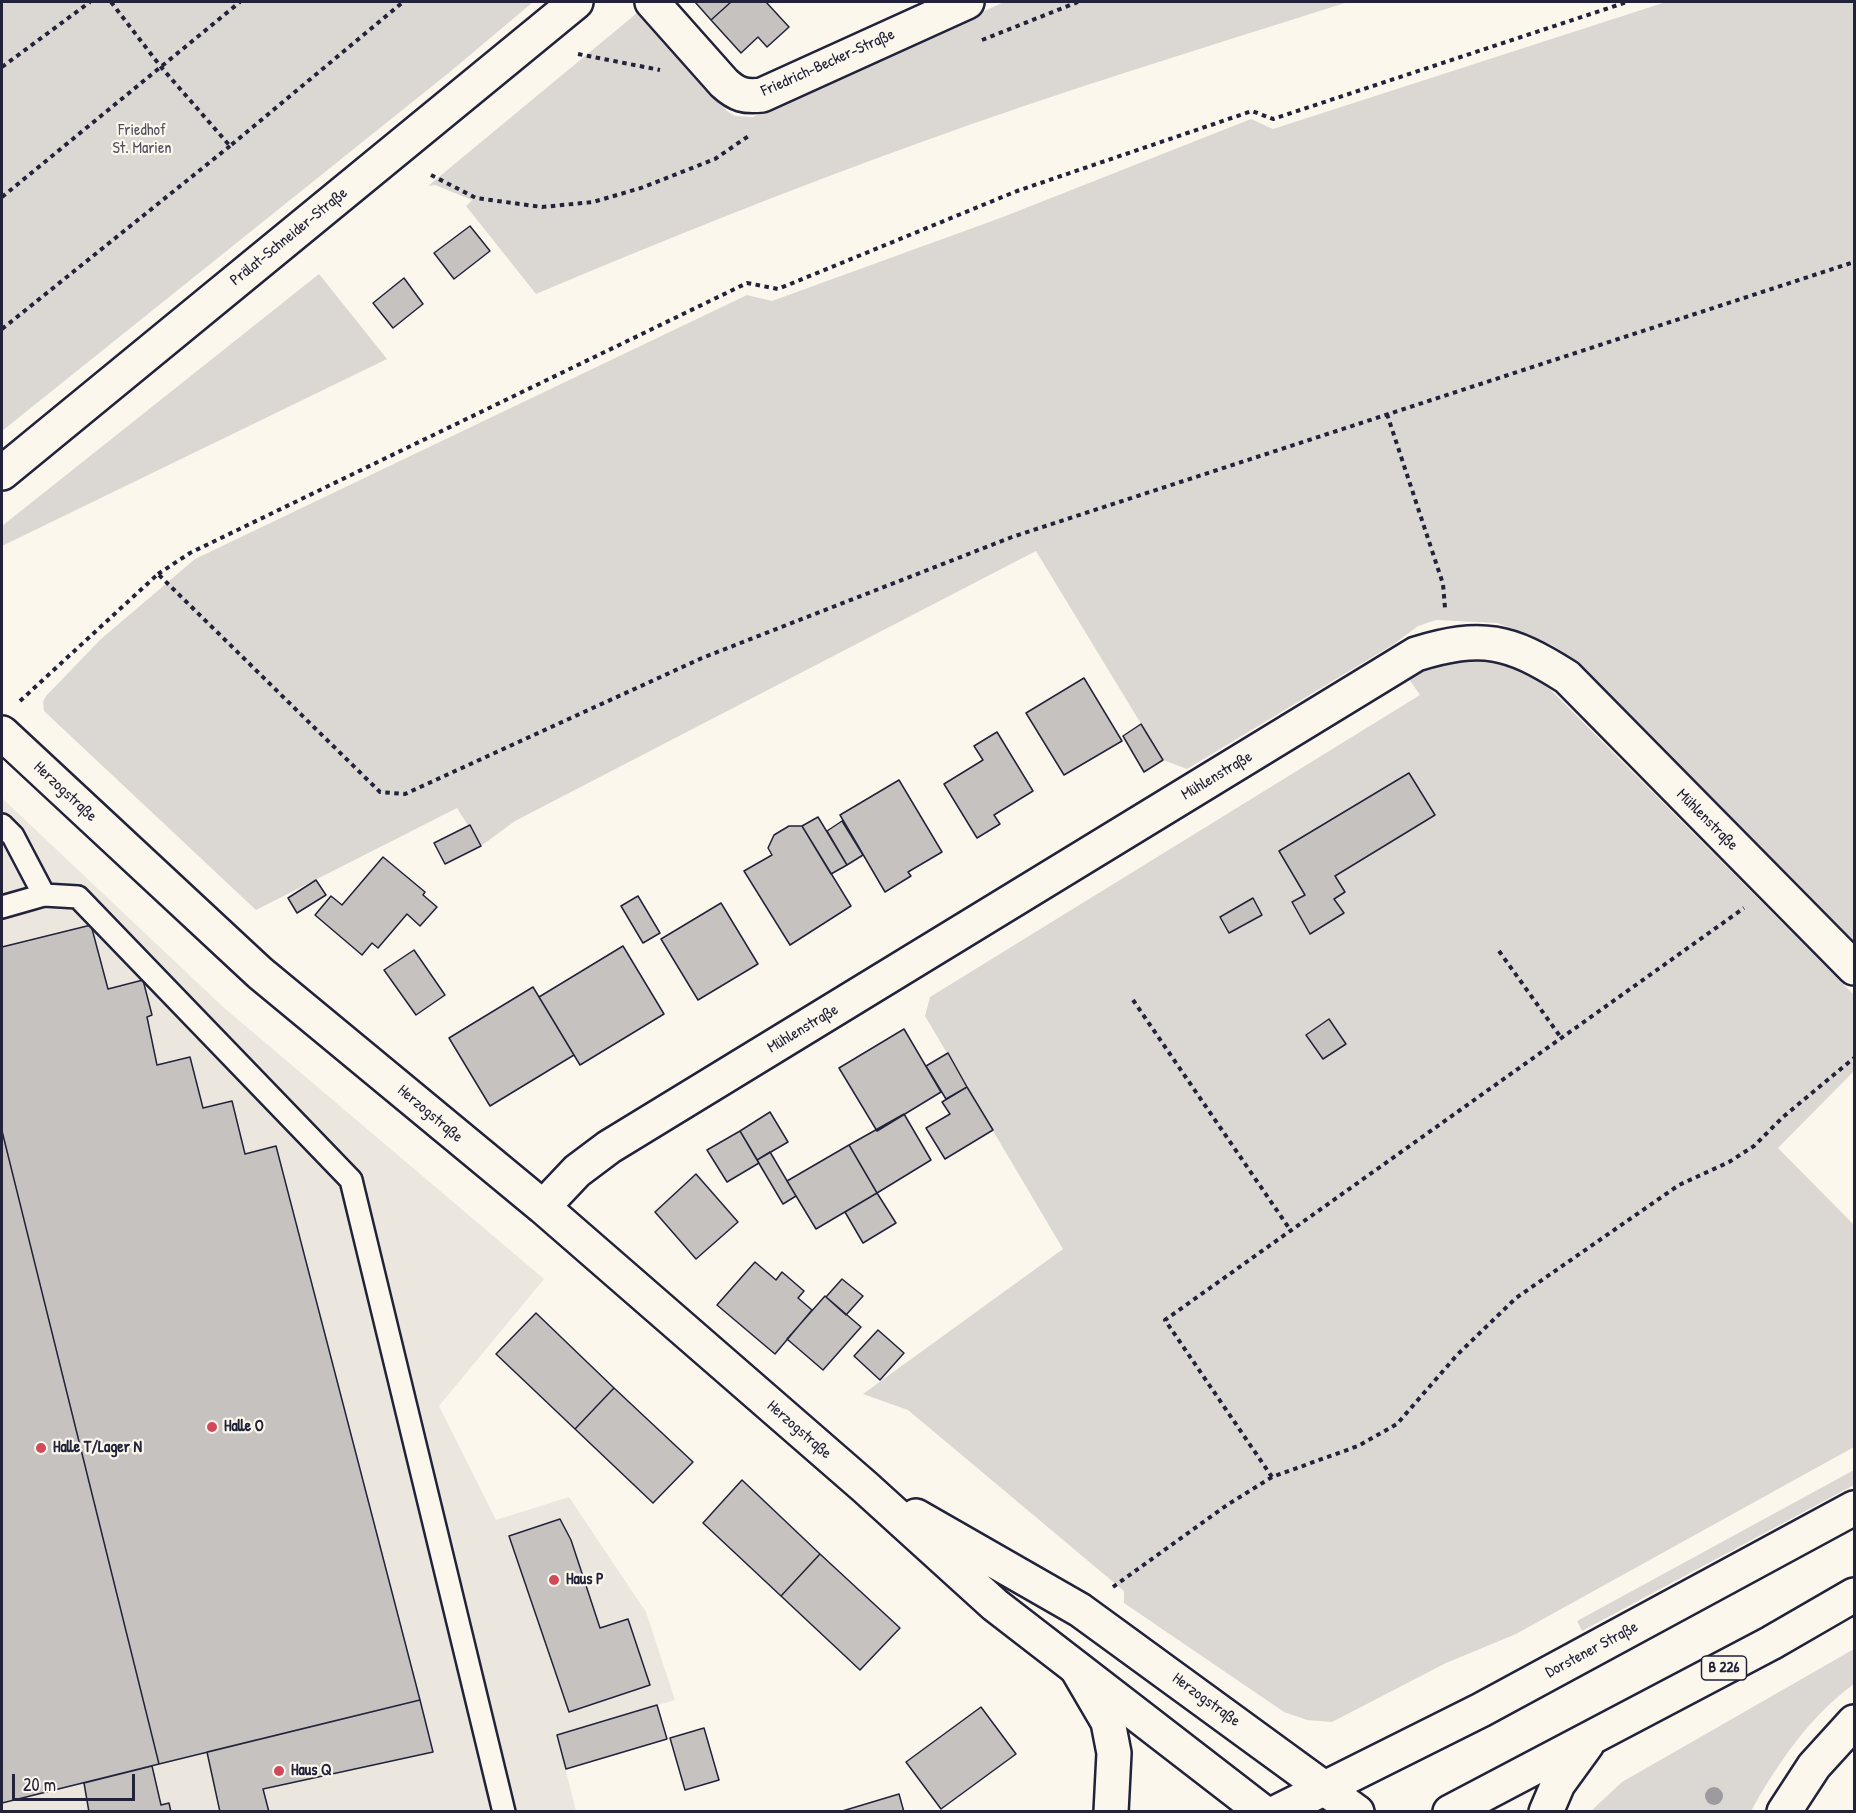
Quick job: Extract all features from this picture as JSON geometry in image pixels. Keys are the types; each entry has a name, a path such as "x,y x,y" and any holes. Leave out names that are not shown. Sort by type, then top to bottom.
{"street":[{"name":"Prälat-Schneider-Straße","path":"2,473 576,2"},
{"name":"Friedrich-Becker-Straße","path":"652,2 724,84 735,93 748,96 762,95 967,2"},
{"name":"Mühlenstraße","path":"543,1208 577,1171 609,1147 1416,654 1448,644 1476,641 1502,645 1528,653 1566,677 1854,968"},
{"name":"Herzogstraße","path":"2,733 260,973 543,1208 865,1487 995,1605 1263,1812"},
{"name":"Herzogstraße","path":"865,1487 1080,1610 1327,1788"},
{"name":"Dorstener Straße","path":"1277,1812 1481,1710 1854,1508"},
{"name":"B 226","path":"1450,1812 1854,1595"},
{"path":"1077,1669 1108,1722 1114,1753 1111,1812"},
{"path":"1784,1812 1814,1766 1854,1722"},
{"path":"1546,1812 1558,1784 1591,1738"},
{"path":"1327,1788 1358,1812"}],"lane":[{"path":"2,825 13,836 44,895"},
{"path":"2,907 44,895 78,897 351,1180 504,1812"}],"path":[{"path":"2,67 90,2"},
{"path":"111,2 161,67 230,146"},
{"path":"2,198 240,2"},
{"path":"2,329 230,146 403,2"},
{"path":"19,702 158,574 190,553 747,283 778,289 1039,183 1252,111 1273,119 1627,2"},
{"path":"578,54 669,72"},
{"path":"158,574 381,792 405,794 702,658 1012,537 1854,262"},
{"path":"1387,414 1443,584 1448,644"},
{"path":"1272,1477 1165,1320 1774,887"},
{"path":"1499,951 1562,1039"},
{"path":"1133,1000 1291,1231"},
{"path":"1080,1610 1227,1505 1272,1477 1358,1446 1397,1424 1457,1355 1516,1298 1679,1185 1729,1162 1754,1146 1784,1117 1854,1058"}],"shaded area":[{"path":"2,798 222,1006 544,1279 439,1406 496,1520 569,1497 646,1612 675,1700 557,1735 576,1811 2,1811"}],"green space":[{"name":"Friedhof St. Marien","path":"2,2 533,2 451,71 2,431"},
{"path":"1004,2 1348,2 1077,88 916,144 725,216 536,294 466,206 472,200 435,185 428,186 637,13 727,111 735,116 753,117"},
{"path":"1666,2 1854,2 1854,941 1578,663 1552,645 1497,623 1436,620 1418,626 1394,644 1187,769 1163,760 1036,551 515,821 481,846 457,808 256,910 44,711 43,702 46,696 101,639 195,559 747,295 772,301 1003,217 1251,119 1273,129"},
{"path":"319,274 387,359 2,546 2,526"},
{"path":"1465,661 1509,667 1549,688 1854,995 1854,1071 1778,1148 1854,1225 1854,1447 1516,1634 1446,1663 1332,1722 1307,1720 1284,1712 1124,1603 1124,1591 908,1410 863,1394 1063,1249 925,1016 930,997 1420,695 1409,679 1436,666"},
{"path":"1854,1470 1854,1485 1582,1631 1577,1621"},
{"path":"1854,1649 1854,1684 1823,1711 1796,1742 1751,1811 1591,1811 1622,1782"}],"building":[{"path":"695,2 731,2 711,20"},
{"path":"731,2 766,2 789,27 767,47 758,37 741,53 711,20"},
{"path":"470,226 490,251 454,279 434,253"},
{"path":"404,278 423,304 393,328 373,303"},
{"path":"1084,678 1122,741 1064,775 1026,713"},
{"path":"1141,724 1163,760 1144,772 1123,736"},
{"path":"997,732 1033,791 994,815 1000,824 977,838 944,784 983,760 974,746"},
{"path":"1409,773 1435,815 1335,876 1345,892 1334,899 1344,913 1310,934 1292,902 1305,895 1279,851"},
{"path":"899,780 942,852 908,872 911,876 885,892 840,815"},
{"path":"818,817 847,865 831,874 802,826"},
{"path":"842,821 863,855 847,865 827,831"},
{"path":"470,825 481,846 445,864 434,843"},
{"path":"789,826 802,826 851,906 790,945 744,871 772,855 768,848 774,835"},
{"path":"383,857 425,892 423,895 437,907 420,926 407,914 378,948 372,943 362,955 315,915 331,896 342,905"},
{"path":"316,880 326,895 297,913 288,898"},
{"path":"638,896 660,933 643,943 621,906"},
{"path":"1253,898 1262,915 1229,933 1220,917"},
{"path":"721,903 758,964 698,1000 661,939"},
{"name":"Halle O","path":"91,925 108,989 143,980 152,1015 147,1017 157,1065 190,1057 203,1108 232,1101 245,1154 276,1146 420,1700 159,1764 2,1131 2,947"},
{"path":"623,946 664,1014 580,1065 539,997"},
{"path":"414,950 445,995 416,1015 384,970"},
{"path":"533,987 574,1055 490,1106 449,1038"},
{"path":"1329,1019 1346,1044 1323,1059 1306,1035"},
{"path":"904,1029 941,1092 877,1131 839,1068"},
{"path":"948,1053 967,1087 946,1099 926,1066"},
{"path":"967,1087 993,1130 945,1159 926,1128 950,1114 942,1102"},
{"path":"770,1112 788,1142 757,1160 740,1131"},
{"path":"904,1114 931,1160 877,1193 849,1145"},
{"name":"Halle T/Lager N","path":"2,1131 159,1764 2,1803"},
{"path":"740,1131 759,1163 727,1182 707,1150"},
{"path":"849,1145 877,1193 816,1229 787,1181"},
{"path":"770,1152 796,1196 783,1204 757,1160"},
{"path":"696,1174 738,1222 696,1259 655,1212"},
{"path":"877,1193 896,1223 863,1243 845,1212"},
{"path":"755,1262 776,1280 782,1272 804,1291 798,1298 812,1310 775,1354 717,1305"},
{"path":"842,1279 863,1296 846,1315 826,1297"},
{"path":"825,1296 861,1327 823,1370 787,1339"},
{"path":"536,1313 614,1388 575,1429 496,1354"},
{"path":"878,1330 904,1353 880,1380 854,1356"},
{"path":"614,1388 693,1462 653,1503 575,1429"},
{"path":"742,1480 820,1554 781,1596 703,1523"},
{"name":"Haus P","path":"560,1519 571,1540 600,1628 628,1619 650,1685 569,1712 509,1536"},
{"path":"820,1554 900,1628 860,1670 781,1596"},
{"name":"Haus Q","path":"420,1700 433,1752 263,1789 269,1812 220,1812 207,1752"},
{"path":"657,1705 667,1739 566,1769 557,1735"},
{"path":"981,1707 1016,1754 941,1809 906,1762"},
{"path":"704,1728 719,1780 685,1790 670,1738"},
{"path":"152,1766 161,1805 169,1803 171,1812 89,1812 84,1783"},
{"path":"899,1794 904,1812 839,1812"}],"place":[{"name":"Halle O","path":"212,1427"},
{"name":"Halle T/Lager N","path":"41,1448"},
{"name":"Haus P","path":"554,1580"},
{"name":"Haus Q","path":"279,1771"}]}
